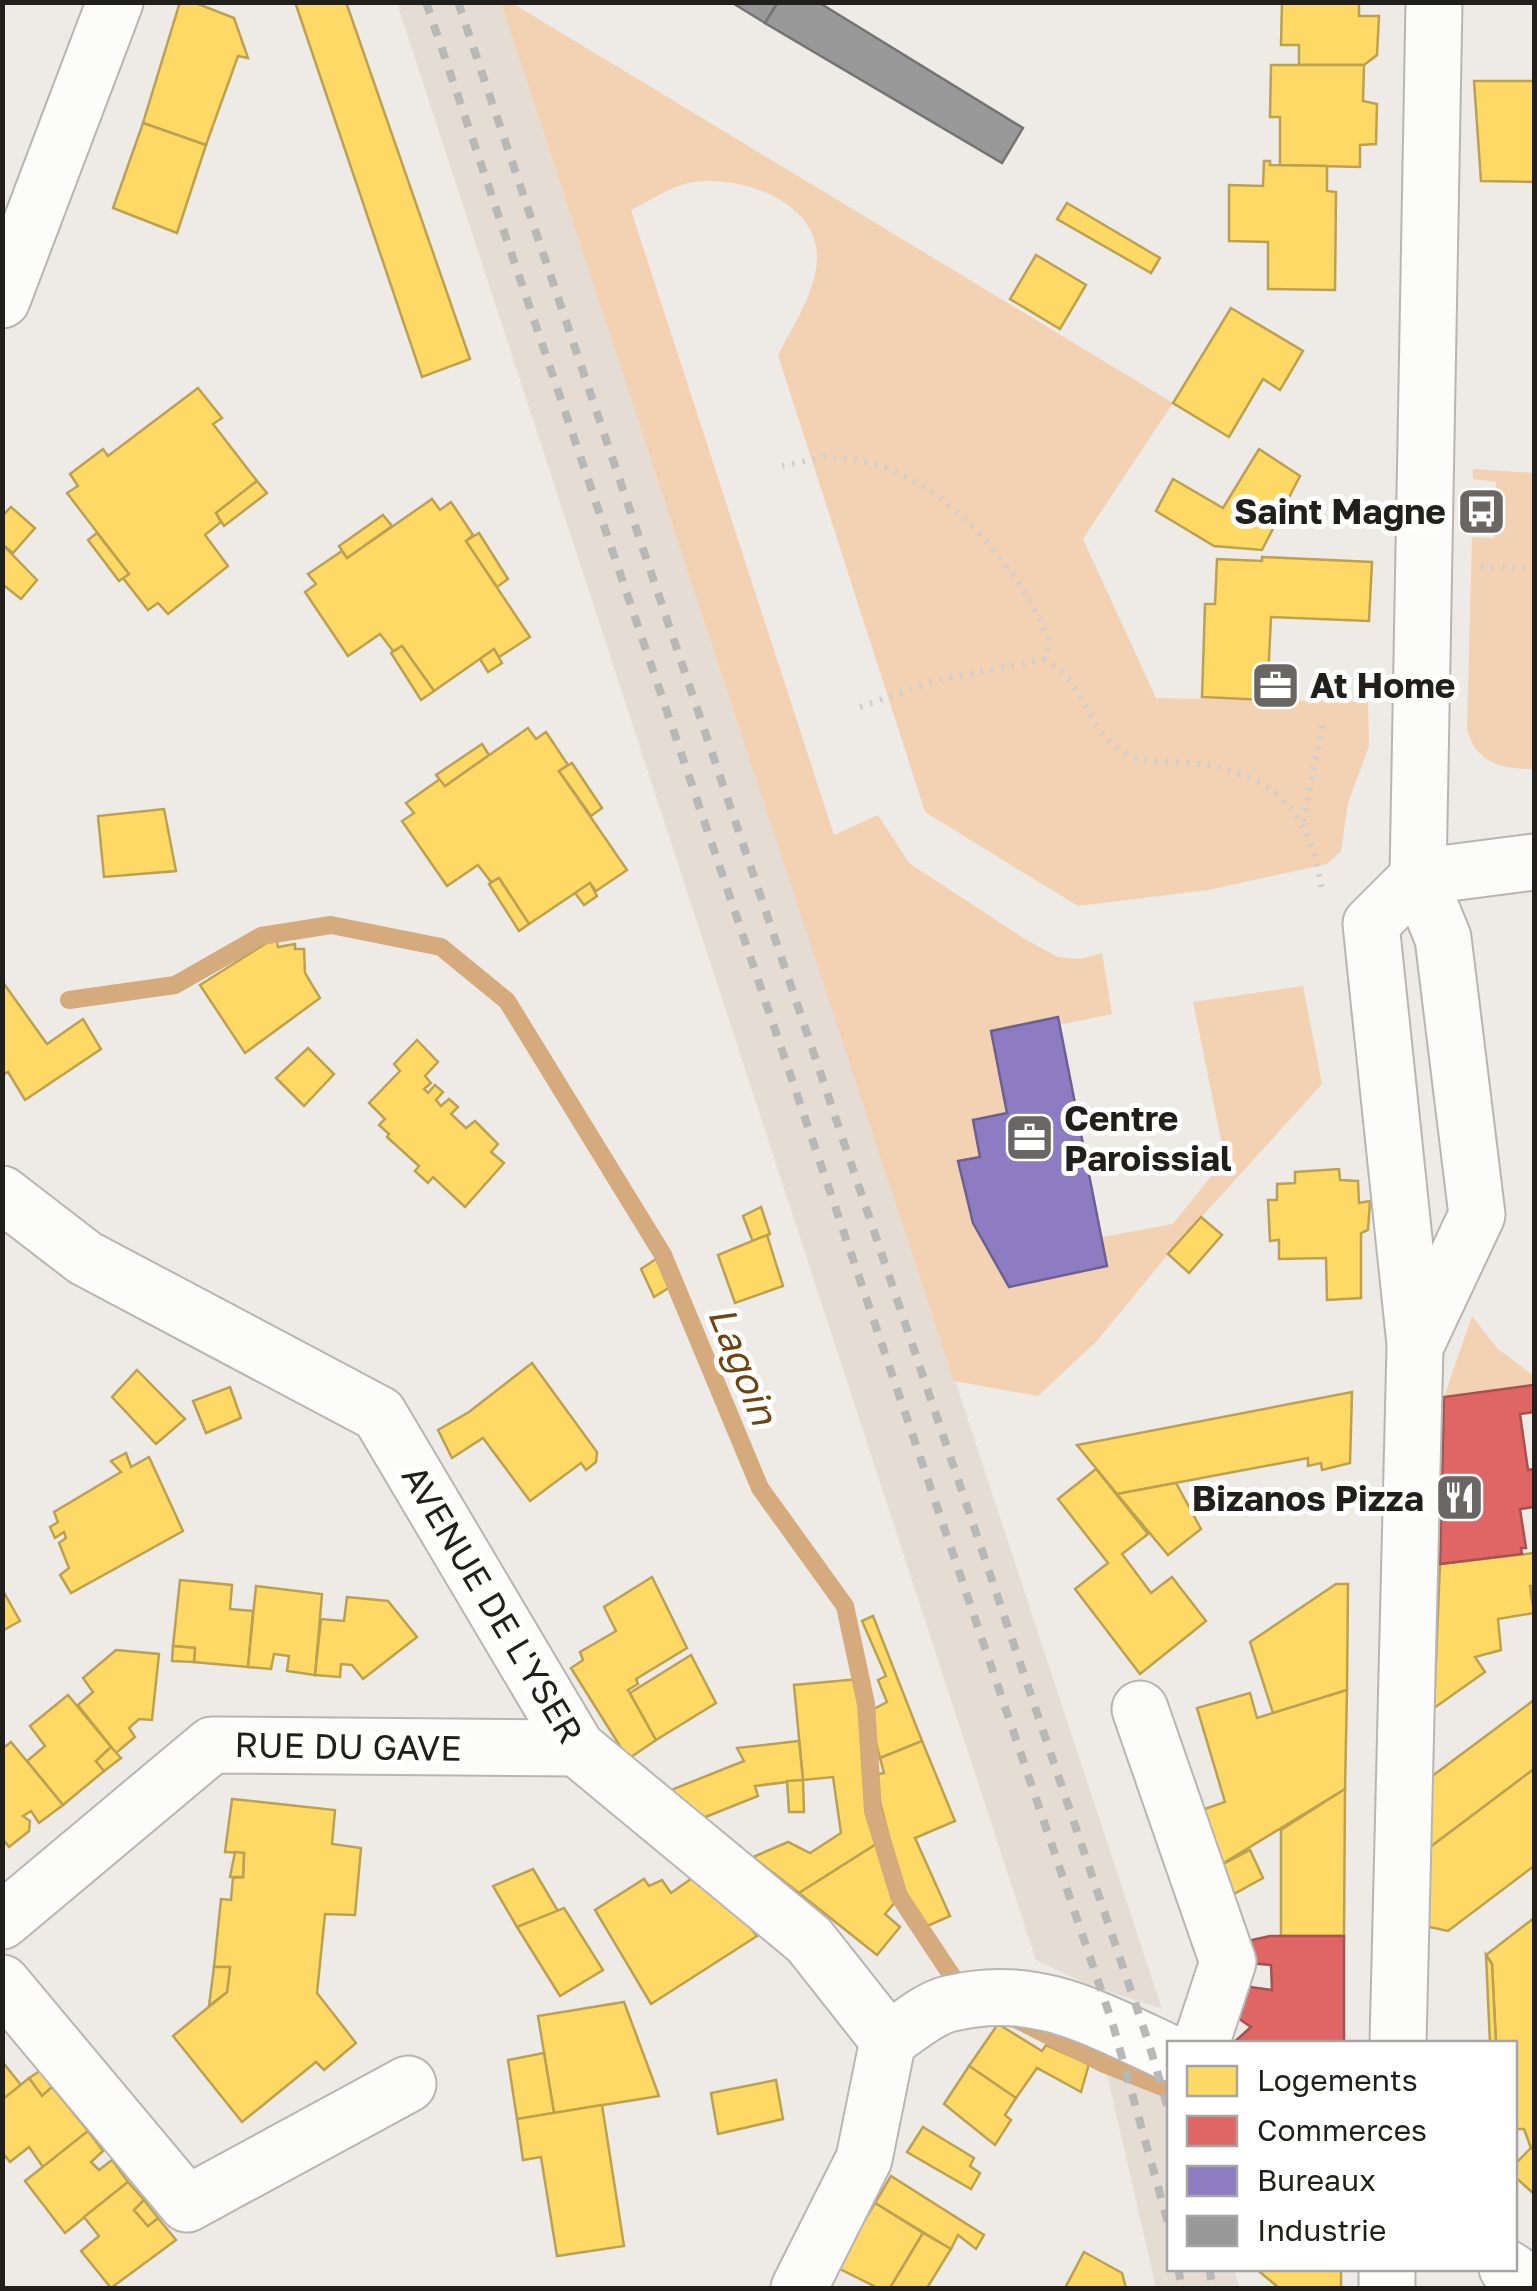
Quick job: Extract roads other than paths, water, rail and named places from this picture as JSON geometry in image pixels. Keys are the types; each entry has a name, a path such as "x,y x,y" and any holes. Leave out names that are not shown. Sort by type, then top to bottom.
{"street":[{"path":"2,300 115,2"},
{"path":"1415,1348 1477,1215 1442,938 1418,877 1434,2"},
{"path":"1398,2041 1415,1348 1372,924 1418,877 1534,862"},
{"name":"AVENUE DE L'YSER","path":"2,1194 85,1258 379,1414 577,1748 809,1940 888,2040"},
{"path":"1140,1709 1228,1962 1202,2041"},
{"name":"RUE DU GAVE","path":"2,1921 212,1745 577,1748"},
{"path":"2,1982 188,2204 408,2084"},
{"path":"800,2288 864,2160 888,2040 945,2004 1028,1996 1113,2025 1167,2052"},
{"path":"1512,2271 1534,2286"}],"waterway":[{"name":"Lagoin","path":"69,1000 175,985 261,936 331,925 441,947 507,1001 663,1255 760,1488 845,1606 866,1704 873,1811 899,1896 956,1982 969,1990"},
{"name":"Lagoin","path":"1008,2015 1104,2064 1167,2089"}],"railway":[{"path":"426,2 1113,2025 1167,2219"},
{"path":"458,2 1167,2105"},
{"path":"1179,2271 1182,2288"},
{"path":"1210,2271 1213,2288"}],"place":[{"name":"Saint Magne","path":"1481,511"},
{"name":"At Home","path":"1275,685"},
{"name":"Centre Paroissial","path":"1029,1138"},
{"name":"Bizanos Pizza","path":"1459,1498"}]}
